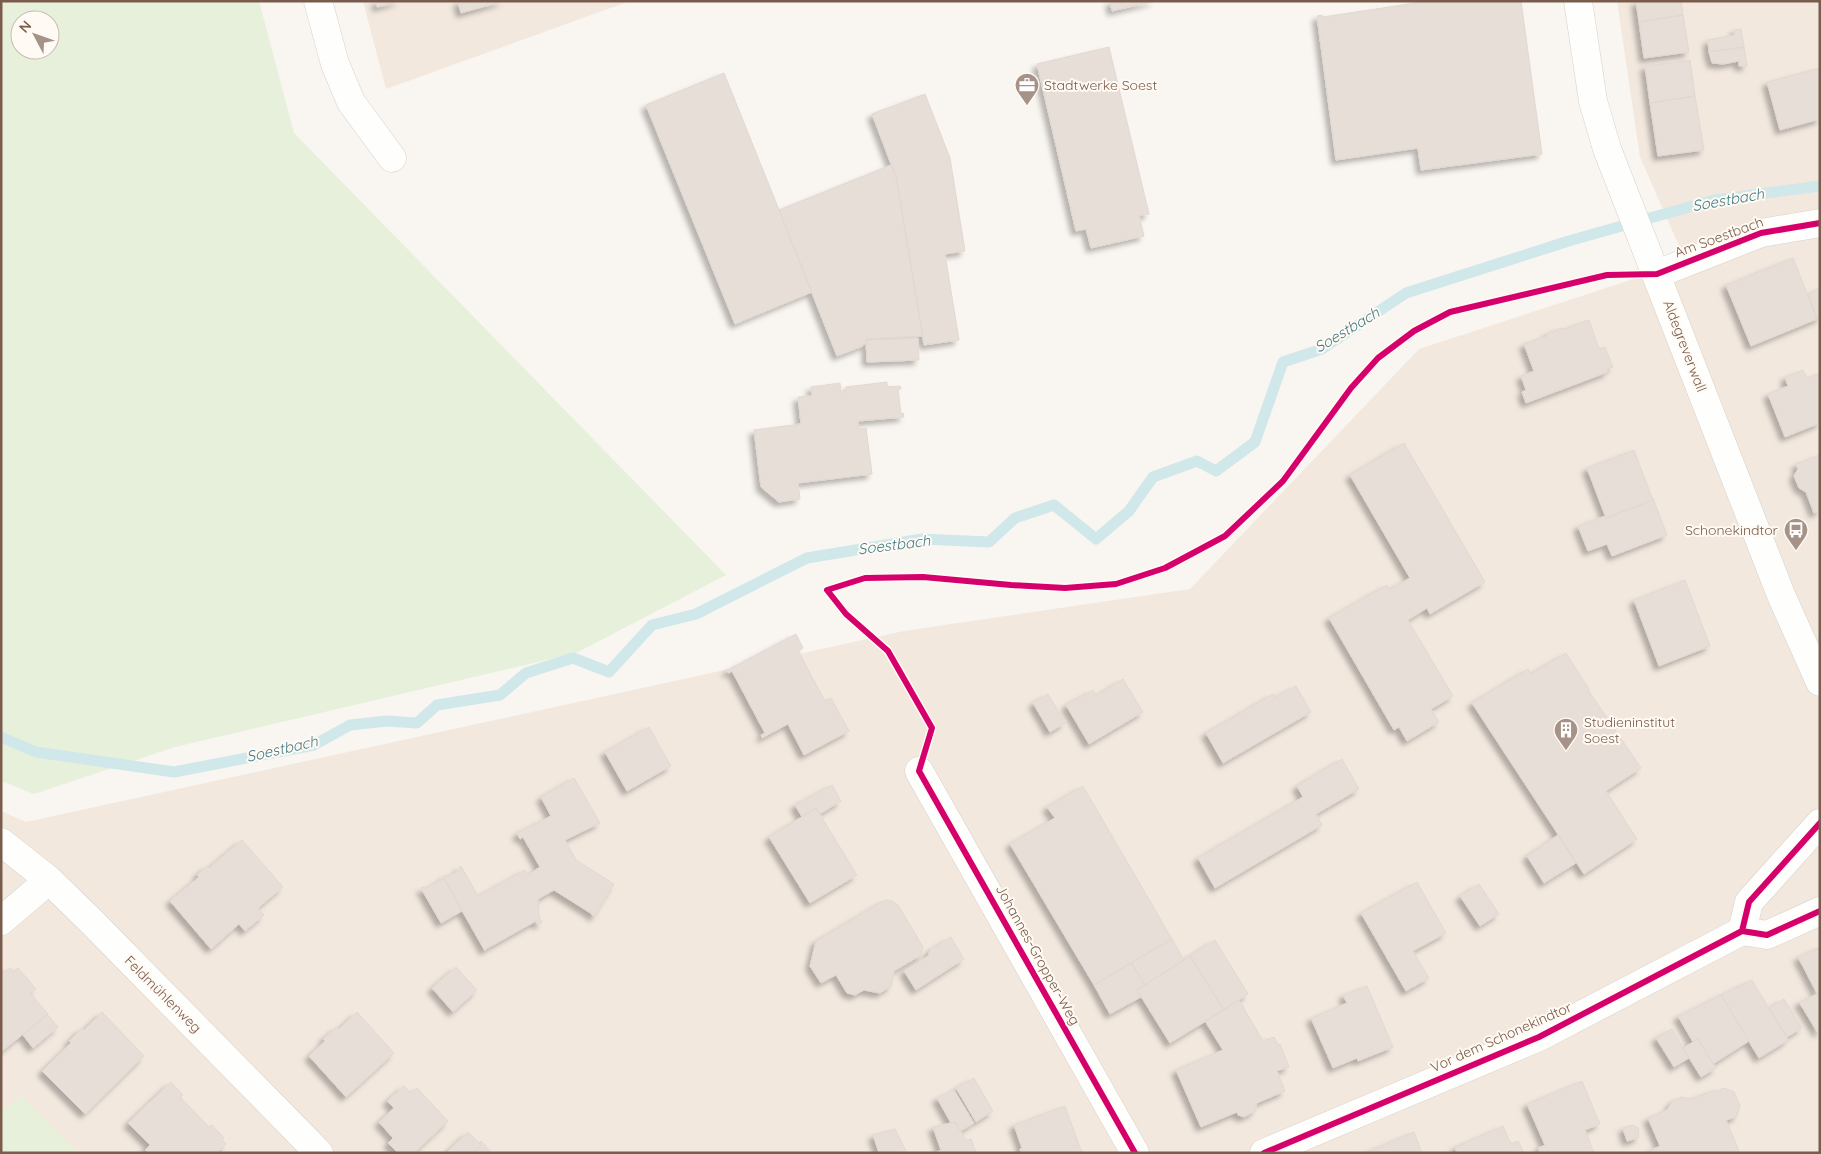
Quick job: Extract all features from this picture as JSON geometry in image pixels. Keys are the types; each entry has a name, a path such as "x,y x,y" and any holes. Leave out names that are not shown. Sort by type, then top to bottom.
{"street":[{"path":"318,1 335,64 351,102 392,158"},
{"name":"Aldegreverwall","path":"1578,1 1593,102 1607,148 1781,596 1820,682"},
{"name":"Am Soestbach","path":"1653,264 1761,233 1820,223"},
{"name":"Johannes-Gropper-Weg","path":"919,770 1135,1153"},
{"path":"1820,823 1749,902 1742,931 1767,935 1820,911"},
{"name":"Feldmühlenweg","path":"1,842 49,880 319,1153"},
{"path":"1,921 49,880"},
{"name":"Vor dem Schonekindtor","path":"1264,1153 1539,1037 1742,931"}],"shaded area":[{"path":"363,1 630,1 386,89"},
{"path":"1617,1 1820,1 1820,1153 1,1153 1,811 26,822 904,631 1190,589 1419,349 1686,262 1640,157"}],"green space":[{"path":"1,1 259,1 294,133 726,575 576,653 175,747 34,794 1,781"},
{"path":"21,1096 79,1153 1,1153 1,1112"}],"building":[{"path":"376,1 400,1 377,7"},
{"path":"458,1 504,1 461,13"},
{"path":"1110,1 1155,1 1112,11"},
{"path":"1429,1 1521,1 1542,154 1421,170 1418,148 1336,160 1317,16 1322,15 1323,17"},
{"path":"1636,1 1681,1 1683,15 1639,22"},
{"path":"1683,15 1689,52 1644,58 1639,22"},
{"path":"1741,29 1744,47 1709,52 1708,40 1735,35 1734,30"},
{"path":"1109,47 1149,214 1139,216 1144,236 1091,248 1086,229 1076,231 1037,64"},
{"path":"1744,47 1747,66 1739,66 1739,61 1723,64 1712,63 1709,52"},
{"path":"1690,60 1695,96 1650,103 1645,66"},
{"path":"1820,68 1820,119 1780,130 1767,82"},
{"path":"724,73 812,292 735,324 646,105"},
{"path":"925,94 950,158 965,251 945,254 959,340 924,345 896,177 872,114"},
{"path":"1695,96 1704,150 1658,156 1650,103"},
{"path":"891,165 896,177 923,336 866,339 866,344 863,346 837,356 779,210"},
{"path":"1793,258 1817,319 1751,346 1726,285"},
{"path":"1820,288 1820,318 1817,319 1808,294"},
{"path":"1589,320 1599,349 1605,347 1613,367 1607,369 1608,372 1526,403 1522,392 1526,390 1521,376 1534,371 1524,344 1547,336 1546,334 1561,328 1564,329"},
{"path":"918,338 919,360 867,362 866,340"},
{"path":"1803,370 1807,378 1820,373 1820,423 1785,437 1768,394 1788,386 1785,377"},
{"path":"887,382 887,387 900,386 901,389 898,389 901,414 903,413 904,417 858,421 858,429 866,428 872,474 798,483 800,499 779,502 761,487 754,430 801,424 798,397 812,396 811,387 840,383 841,392 846,392 846,387"},
{"path":"1404,443 1485,582 1430,614 1427,608 1408,620 1453,696 1431,709 1439,722 1407,741 1399,727 1394,730 1329,618 1387,585 1390,589 1410,578 1350,475"},
{"path":"1634,450 1653,500 1606,518 1587,468"},
{"path":"1820,455 1820,511 1814,513 1806,492 1799,488 1794,476 1798,469 1796,464"},
{"path":"1653,498 1667,535 1612,556 1607,544 1588,551 1578,526 1605,516 1606,518 1653,500"},
{"path":"1685,580 1710,646 1659,666 1634,600"},
{"path":"796,634 803,648 798,651 825,701 831,698 849,731 804,755 788,724 762,738 761,735 765,733 732,671 728,673 726,671"},
{"name":"Studieninstitut Soest","path":"1566,653 1588,690 1641,768 1606,791 1637,839 1584,874 1472,703 1528,669 1531,674"},
{"path":"1123,679 1143,712 1089,744 1066,705 1093,690 1096,696"},
{"path":"1296,686 1311,712 1223,763 1206,733 1273,694 1275,697"},
{"path":"1048,694 1065,723 1050,732 1033,703"},
{"path":"649,727 671,766 627,791 605,752"},
{"path":"1342,759 1359,789 1316,814 1322,825 1215,888 1198,858 1303,797 1297,786"},
{"path":"574,778 600,823 565,840 576,860 614,884 594,917 554,890 538,899 539,917 542,922 538,925 536,921 485,951 443,877 445,875 447,877 460,870 459,867 461,866 478,896 525,870 528,875 540,867 523,837 520,839 517,833 551,816 541,797"},
{"path":"832,785 841,801 820,814 816,808 802,817 795,805"},
{"path":"1083,786 1172,939 1094,985 1010,844 1055,818 1047,807"},
{"path":"816,808 857,875 810,903 769,837"},
{"path":"1558,835 1576,863 1544,883 1527,856"},
{"path":"242,840 283,887 258,908 264,915 245,931 239,924 211,949 170,901 199,877 197,875 207,866 209,868"},
{"path":"444,878 462,911 441,923 421,888 425,889"},
{"path":"1417,882 1446,933 1413,951 1429,978 1406,991 1361,913"},
{"path":"1479,884 1499,914 1480,926 1460,896"},
{"path":"885,900 892,901 898,905 923,947 921,955 894,971 891,986 880,993 864,990 855,995 847,993 836,975 821,983 810,966 816,941"},
{"path":"951,937 964,959 916,990 904,971 928,956 930,950"},
{"path":"1172,939 1184,960 1145,985 1131,963"},
{"path":"1215,940 1248,994 1224,1010 1190,956"},
{"path":"1820,947 1820,999 1798,957"},
{"path":"1190,956 1224,1010 1170,1043 1137,990"},
{"path":"1131,963 1145,985 1137,990 1141,997 1110,1014 1094,985"},
{"path":"456,967 477,990 453,1012 432,988"},
{"path":"10,968 13,972 18,968 36,989 30,993 48,1014 1,1052 1,975"},
{"path":"1752,980 1788,1040 1759,1058 1721,995"},
{"path":"1367,986 1393,1047 1358,1061 1357,1058 1333,1068 1311,1018 1347,1003 1343,995"},
{"path":"1817,994 1820,999 1820,1032 1818,1033 1799,1002"},
{"path":"1721,995 1749,1041 1713,1064 1698,1039 1693,1042 1678,1016"},
{"path":"1784,999 1802,1028 1787,1037 1769,1008"},
{"path":"1239,1000 1263,1041 1274,1037 1278,1045 1280,1044 1289,1067 1277,1071 1285,1091 1257,1103 1255,1111 1244,1117 1238,1115 1237,1112 1201,1127 1176,1070 1223,1050 1205,1021"},
{"path":"102,1012 144,1056 85,1114 42,1071 71,1043 69,1041 82,1028 84,1030"},
{"path":"357,1012 394,1053 346,1097 309,1056 325,1041 323,1039 337,1027 339,1029"},
{"path":"47,1014 58,1027 33,1048 23,1035"},
{"path":"1672,1029 1689,1058 1674,1067 1656,1038"},
{"path":"1698,1039 1716,1068 1701,1077 1683,1048"},
{"path":"974,1078 993,1111 976,1122 956,1088"},
{"path":"1582,1081 1600,1124 1585,1130 1594,1153 1540,1153 1538,1148 1545,1145 1527,1104"},
{"path":"171,1082 183,1095 180,1097 209,1127 212,1125 224,1138 222,1140 226,1144 217,1153 148,1153 145,1150 150,1145 128,1123"},
{"path":"404,1086 410,1093 417,1088 448,1121 414,1153 398,1153 388,1143 393,1138 379,1122 394,1108 387,1101"},
{"path":"1724,1088 1734,1092 1740,1106 1736,1117 1726,1120 1740,1153 1652,1153 1651,1150 1660,1146 1648,1118 1667,1110 1673,1101 1681,1097 1691,1099"},
{"path":"954,1090 974,1123 961,1131 955,1122 951,1123 937,1098"},
{"path":"1065,1106 1082,1153 1021,1153 1020,1149 1022,1148 1014,1125"},
{"path":"955,1122 967,1141 971,1139 976,1153 934,1153 941,1150 933,1127"},
{"path":"1633,1125 1638,1128 1638,1138 1627,1141 1623,1128"},
{"path":"1503,1126 1511,1144 1518,1141 1524,1153 1457,1153 1455,1147"},
{"path":"895,1129 907,1153 879,1153 873,1135"},
{"path":"468,1132 481,1145 473,1153 446,1153"},
{"path":"1414,1132 1422,1153 1364,1153"},
{"path":"481,1141 492,1153 473,1153 481,1145 479,1143"}],"waterway":[{"name":"Soestbach","path":"1,737 36,752 174,772 314,745 350,725 387,721 417,723 437,705 500,695 526,673 573,658 609,672 652,625 696,614 807,558 922,539 989,542 1015,518 1054,505 1096,539 1129,511 1153,477 1197,461 1216,471 1255,442 1283,362 1322,349 1406,293 1572,240 1714,200 1820,186"}],"cycle path":[{"path":"1135,1153 919,771 932,728 888,651 846,614 827,590 865,578 923,577 1065,588 1116,584 1165,568 1225,536 1283,481 1351,388 1378,358 1414,331 1450,312 1607,275 1657,274 1761,233 1820,223"},
{"path":"1742,931 1749,902 1820,823"},
{"path":"1264,1153 1539,1037 1742,931 1767,935 1820,911"}],"place":[{"name":"Stadtwerke Soest","path":"1027,106"},
{"name":"Schonekindtor","path":"1796,551"},
{"name":"Studieninstitut Soest","path":"1566,751"}]}
